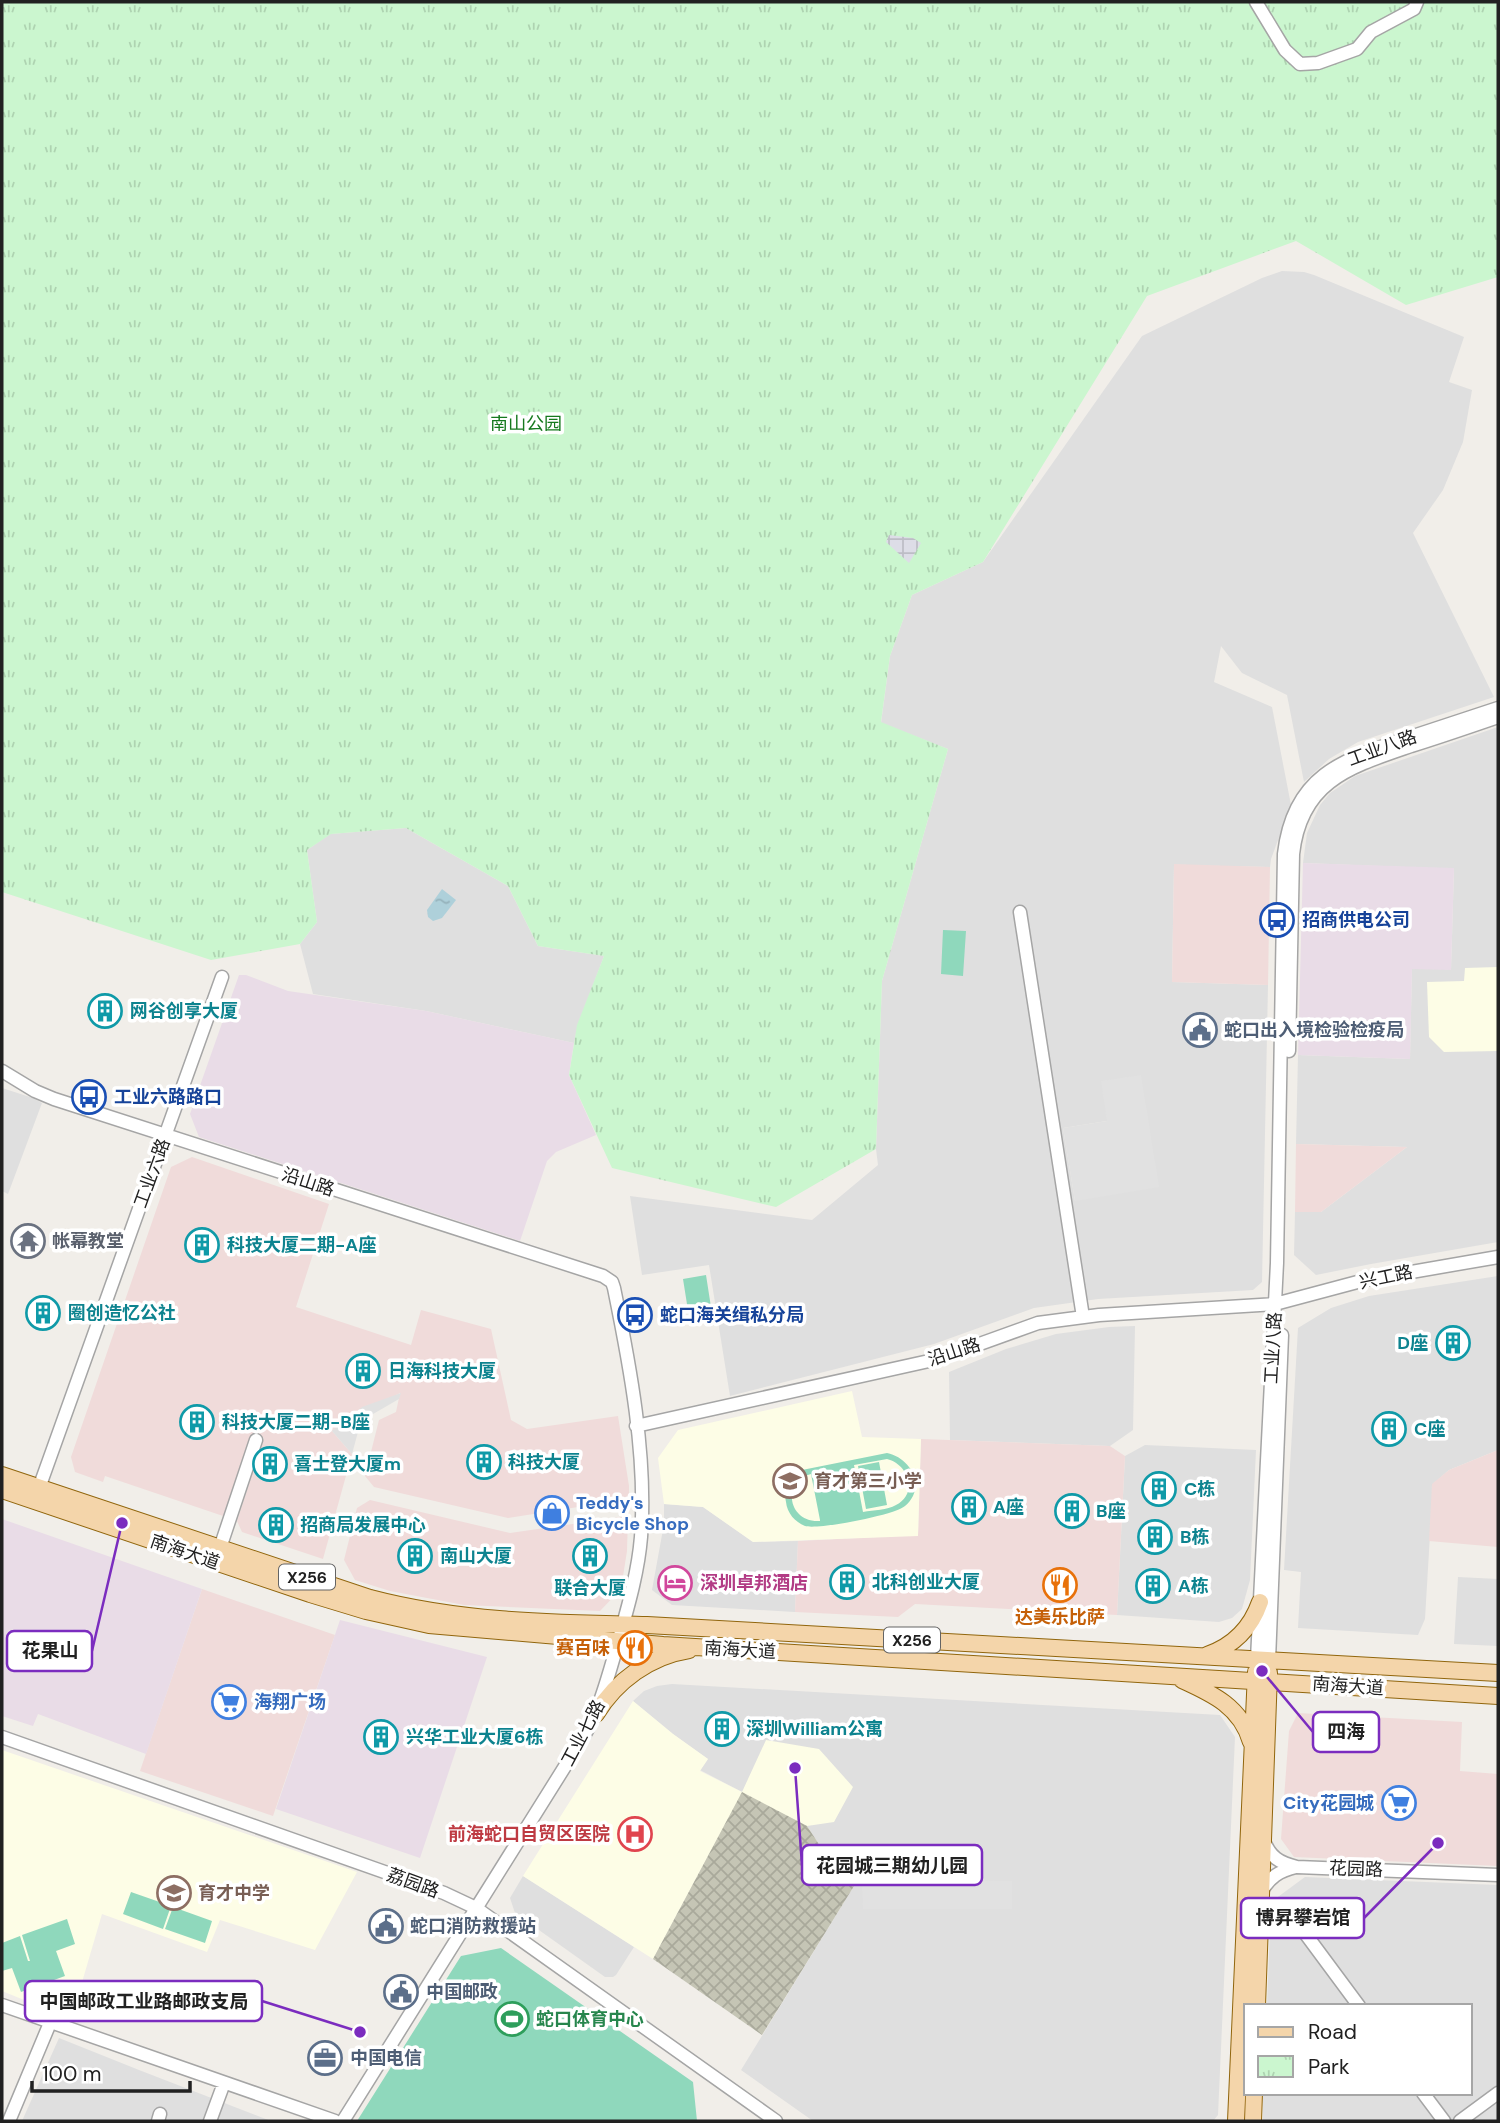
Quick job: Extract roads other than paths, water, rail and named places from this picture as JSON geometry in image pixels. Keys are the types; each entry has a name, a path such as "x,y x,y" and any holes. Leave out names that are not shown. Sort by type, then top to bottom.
{"main road":[{"name":"南海大道","path":"2,1475 370,1598 430,1612 557,1623 1498,1673"},
{"name":"南海大道","path":"2,1490 310,1594 396,1619 460,1629 705,1648 1498,1696"},
{"path":"1201,1656 1235,1641 1248,1627 1260,1602"},
{"path":"596,1714 608,1697 637,1671 679,1652 705,1648"},
{"name":"工业八路","path":"1257,2004 1263,1837 1263,1660"},
{"path":"1168,1675 1205,1690 1227,1703 1244,1723 1253,1748"},
{"name":"工业八路","path":"1244,2004 1253,1748 1262,1681"},
{"name":"工业八路","path":"1240,2121 1244,2006"},
{"name":"工业八路","path":"1240,2121 1253,2095"}],"street":[{"path":"1256,2 1286,50 1300,64 1306,65 1329,60 1357,49 1371,32 1414,9 1417,2"},
{"name":"工业八路","path":"1263,1660 1260,1602 1279,1303 1284,854 1287,832 1292,816 1309,789 1348,758 1498,708"},
{"name":"工业八路","path":"1263,1660 1279,1303 1293,854 1296,834 1300,820 1316,795 1352,767 1498,717"},
{"path":"1020,912 1083,1317"},
{"name":"工业六路","path":"39,1488 222,977"},
{"name":"沿山路","path":"2,1071 54,1099 603,1276 612,1282 614,1288"},
{"name":"兴工路","path":"1279,1303 1365,1280 1498,1256"},
{"name":"工业七路","path":"343,2121 572,1757 596,1714 624,1625 641,1538 642,1488 631,1376 614,1288"},
{"name":"沿山路","path":"636,1426 938,1359 1038,1323 1083,1317 1279,1303"},
{"path":"220,1548 256,1440"},
{"name":"荔园路","path":"2,1737 444,1893 476,1908 776,2121"},
{"name":"花园路","path":"1263,1837 1274,1858 1297,1867 1498,1875"},
{"name":"花园路","path":"1261,1892 1267,1881 1276,1874 1297,1867"},
{"path":"1293,1917 1358,2004"},
{"path":"2,2005 335,2121"},
{"path":"9,2121 50,2023"},
{"path":"210,2121 224,2083"},
{"path":"1460,2121 1498,2093"},
{"path":"1424,2095 1444,2121"}],"water":[{"path":"442,889 456,900 442,918 433,921 428,917 427,910"}],"place":[{"name":"招商供电公司","path":"1277,920"},
{"name":"网谷创享大厦","path":"105,1011"},
{"name":"蛇口出入境检验检疫局","path":"1200,1030"},
{"name":"工业六路路口","path":"89,1097"},
{"name":"帐幕教堂","path":"28,1241"},
{"name":"科技大厦二期-A座","path":"202,1245"},
{"name":"圈创造忆公社","path":"43,1313"},
{"name":"蛇口海关缉私分局","path":"635,1315"},
{"name":"D座","path":"1453,1343"},
{"name":"日海科技大厦","path":"363,1371"},
{"name":"科技大厦二期-B座","path":"197,1422"},
{"name":"C座","path":"1389,1429"},
{"name":"科技大厦","path":"484,1462"},
{"name":"喜士登大厦m","path":"270,1464"},
{"name":"育才第三小学","path":"790,1481"},
{"name":"C栋","path":"1159,1489"},
{"name":"A座","path":"969,1507"},
{"name":"B座","path":"1072,1511"},
{"name":"Teddy's Bicycle Shop","path":"552,1513"},
{"name":"花果山","path":"122,1523"},
{"name":"招商局发展中心","path":"276,1525"},
{"name":"B栋","path":"1155,1537"},
{"name":"南山大厦","path":"415,1556"},
{"name":"联合大厦","path":"590,1556"},
{"name":"北科创业大厦","path":"847,1582"},
{"name":"深圳卓邦酒店","path":"675,1583"},
{"name":"达美乐比萨","path":"1060,1585"},
{"name":"A栋","path":"1153,1586"},
{"name":"赛百味","path":"635,1648"},
{"name":"四海","path":"1262,1671"},
{"name":"海翔广场","path":"229,1702"},
{"name":"深圳William公寓","path":"722,1729"},
{"name":"兴华工业大厦6栋","path":"381,1737"},
{"name":"花园城三期幼儿园","path":"795,1768"},
{"name":"City花园城","path":"1399,1803"},
{"name":"前海蛇口自贸区医院","path":"635,1834"},
{"name":"博昇攀岩馆","path":"1438,1843"},
{"name":"育才中学","path":"174,1893"},
{"name":"蛇口消防救援站","path":"386,1926"},
{"name":"中国邮政","path":"401,1992"},
{"name":"蛇口体育中心","path":"512,2019"},
{"name":"中国邮政工业路邮政支局","path":"360,2032"},
{"name":"中国电信","path":"325,2058"}],"park label":[{"name":"南山公园","path":"526,424"}]}
